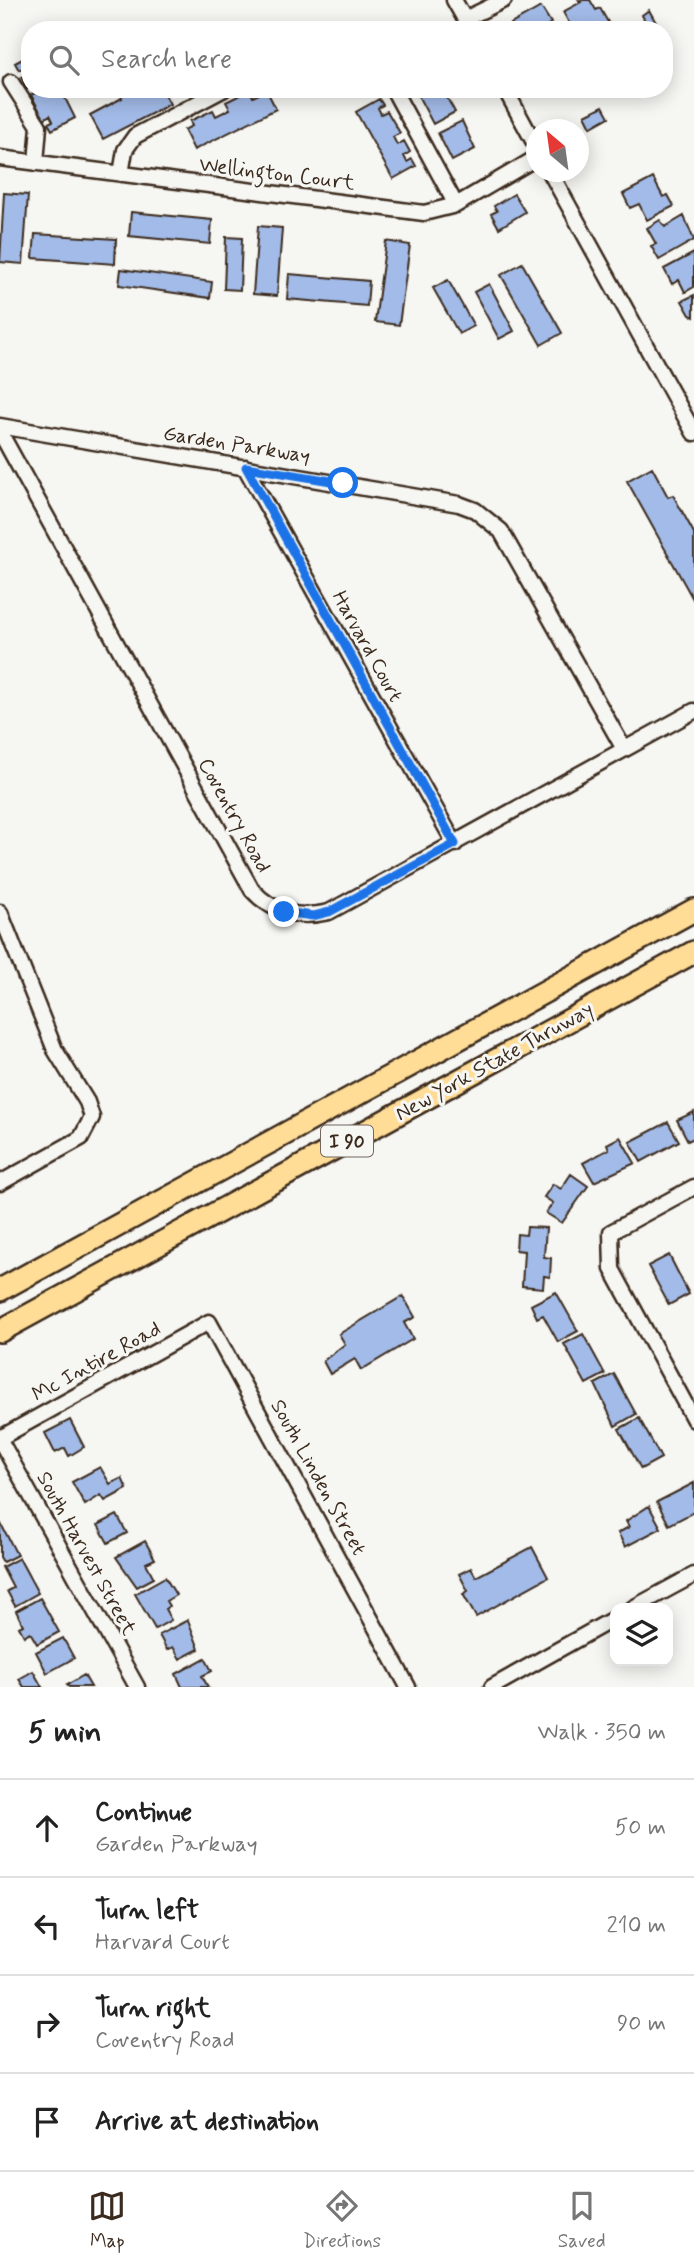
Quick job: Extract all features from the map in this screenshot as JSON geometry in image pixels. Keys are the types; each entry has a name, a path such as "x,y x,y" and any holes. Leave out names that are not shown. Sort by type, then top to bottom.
{"highway":[{"name":"New York State Thruway","path":"0,1290 694,910"},
{"name":"New York State Thruway","path":"0,1331 694,952"}],"street":[{"path":"454,0 466,21"},
{"path":"472,21 504,0"},
{"path":"10,82 39,126 36,163"},
{"path":"121,174 125,150 135,136 207,98"},
{"path":"398,98 456,205"},
{"path":"510,98 526,126"},
{"name":"Wellington Court","path":"0,158 424,213 456,205 526,164"},
{"path":"556,182 694,433"},
{"name":"Garden Parkway","path":"0,426 458,504 488,518 509,544 624,750"},
{"name":"Coventry Road","path":"0,432 252,890 271,907 297,916 329,912 694,711"},
{"name":"Harvard Court","path":"246,467 455,844"},
{"path":"0,912 55,1050 92,1117 81,1138 0,1183"},
{"path":"694,1187 611,1232 612,1269 694,1420"},
{"name":"South Linden Street","path":"176,1340 209,1322 408,1687"},
{"name":"Mc Intire Road","path":"0,1439 176,1340"},
{"name":"South Harvest Street","path":"0,1439 137,1687"},
{"path":"643,1603 694,1575"},
{"path":"492,1687 610,1621"}],"building":[{"path":"579,0 590,0 596,10 600,8 607,21 568,21 563,12 581,2"},
{"path":"541,7 550,21 516,21"},
{"path":"649,10 655,21 645,21 642,15"},
{"path":"21,60 21,69 19,70 15,63"},
{"path":"33,98 65,98 75,118 52,130 48,123 53,121 50,115 44,119"},
{"path":"122,98 167,98 170,104 103,139 90,115"},
{"path":"234,98 270,98 276,109 194,150 184,130 192,126 190,121 213,110 216,116 230,109 226,102"},
{"path":"419,98 447,98 455,112 433,124"},
{"path":"379,99 383,105 378,108 381,114 387,111 400,133 393,137 397,145 404,141 410,152 404,156 407,162 412,159 416,166 393,179 356,112"},
{"path":"603,106 609,117 591,127 585,115"},
{"path":"462,121 475,149 452,161 438,133"},
{"path":"653,178 663,197 668,195 674,206 647,220 639,204 630,208 623,194"},
{"path":"4,193 28,195 23,264 0,262"},
{"path":"514,194 525,212 499,228 491,214 497,211 494,206"},
{"path":"131,212 212,220 210,244 129,236"},
{"path":"684,216 694,240 659,260 651,246 656,244 647,228 660,220 665,227"},
{"path":"258,226 282,228 277,296 253,294"},
{"path":"35,234 116,239 115,264 33,258"},
{"path":"226,237 242,238 240,290 224,289"},
{"path":"386,241 410,245 399,325 375,322"},
{"path":"694,253 694,287 685,292 679,280 672,284 664,269"},
{"path":"522,263 562,333 541,345 501,275"},
{"path":"121,269 212,282 210,298 119,285"},
{"path":"289,274 369,281 367,306 287,299"},
{"path":"448,280 474,326 459,334 433,288"},
{"path":"489,284 514,331 499,339 474,292"},
{"path":"694,295 694,317 682,301"},
{"path":"652,467 668,497 673,495 694,533 694,601 627,481"},
{"path":"694,1112 694,1138 688,1141 677,1120"},
{"path":"668,1122 679,1141 641,1162 630,1142"},
{"path":"620,1137 635,1163 594,1182 583,1163 609,1149 607,1144"},
{"path":"571,1174 588,1186 562,1223 546,1213 553,1203 544,1197 553,1184 561,1189"},
{"path":"527,1227 546,1228 544,1257 551,1258 550,1277 544,1276 543,1288 522,1286 524,1251 516,1250 517,1234 526,1235"},
{"path":"669,1255 689,1294 669,1305 648,1266"},
{"path":"556,1292 578,1331 558,1342 543,1315 537,1318 531,1305"},
{"path":"403,1296 415,1317 404,1323 413,1339 361,1370 355,1359 330,1374 323,1361 345,1344 339,1334"},
{"path":"583,1334 605,1374 586,1384 564,1344"},
{"path":"614,1374 636,1414 615,1426 595,1384"},
{"path":"639,1418 661,1458 641,1469 619,1429"},
{"path":"70,1420 84,1447 69,1456 65,1448 55,1453 45,1433"},
{"path":"100,1467 110,1484 122,1478 127,1489 105,1501 101,1495 85,1505 72,1482"},
{"path":"694,1483 694,1512 669,1525 657,1502"},
{"path":"649,1506 661,1528 625,1547 618,1533 629,1527 626,1521"},
{"path":"117,1515 127,1533 108,1543 98,1525"},
{"path":"0,1522 17,1555 3,1562 0,1557"},
{"path":"145,1541 155,1559 146,1563 154,1578 137,1587 116,1557"},
{"path":"532,1547 548,1577 476,1617 463,1594 468,1591 459,1574 471,1568 476,1577"},
{"path":"19,1558 38,1593 15,1606 7,1591 13,1588 2,1567"},
{"path":"165,1577 176,1595 166,1601 169,1606 165,1609 171,1620 155,1629 135,1594"},
{"path":"40,1598 59,1632 37,1644 30,1632 24,1636 19,1627 23,1625 16,1611"},
{"path":"188,1620 199,1649 180,1659 173,1647 167,1650 159,1635"},
{"path":"63,1638 74,1658 47,1673 36,1652"},
{"path":"205,1658 212,1671 202,1676 208,1687 182,1687 176,1674"},
{"path":"33,1671 42,1687 24,1687 19,1679"},
{"path":"84,1675 91,1687 67,1685"}],"route":[{"path":"284,912 297,916 313,916 329,912 455,844 246,467 343,483"}]}
